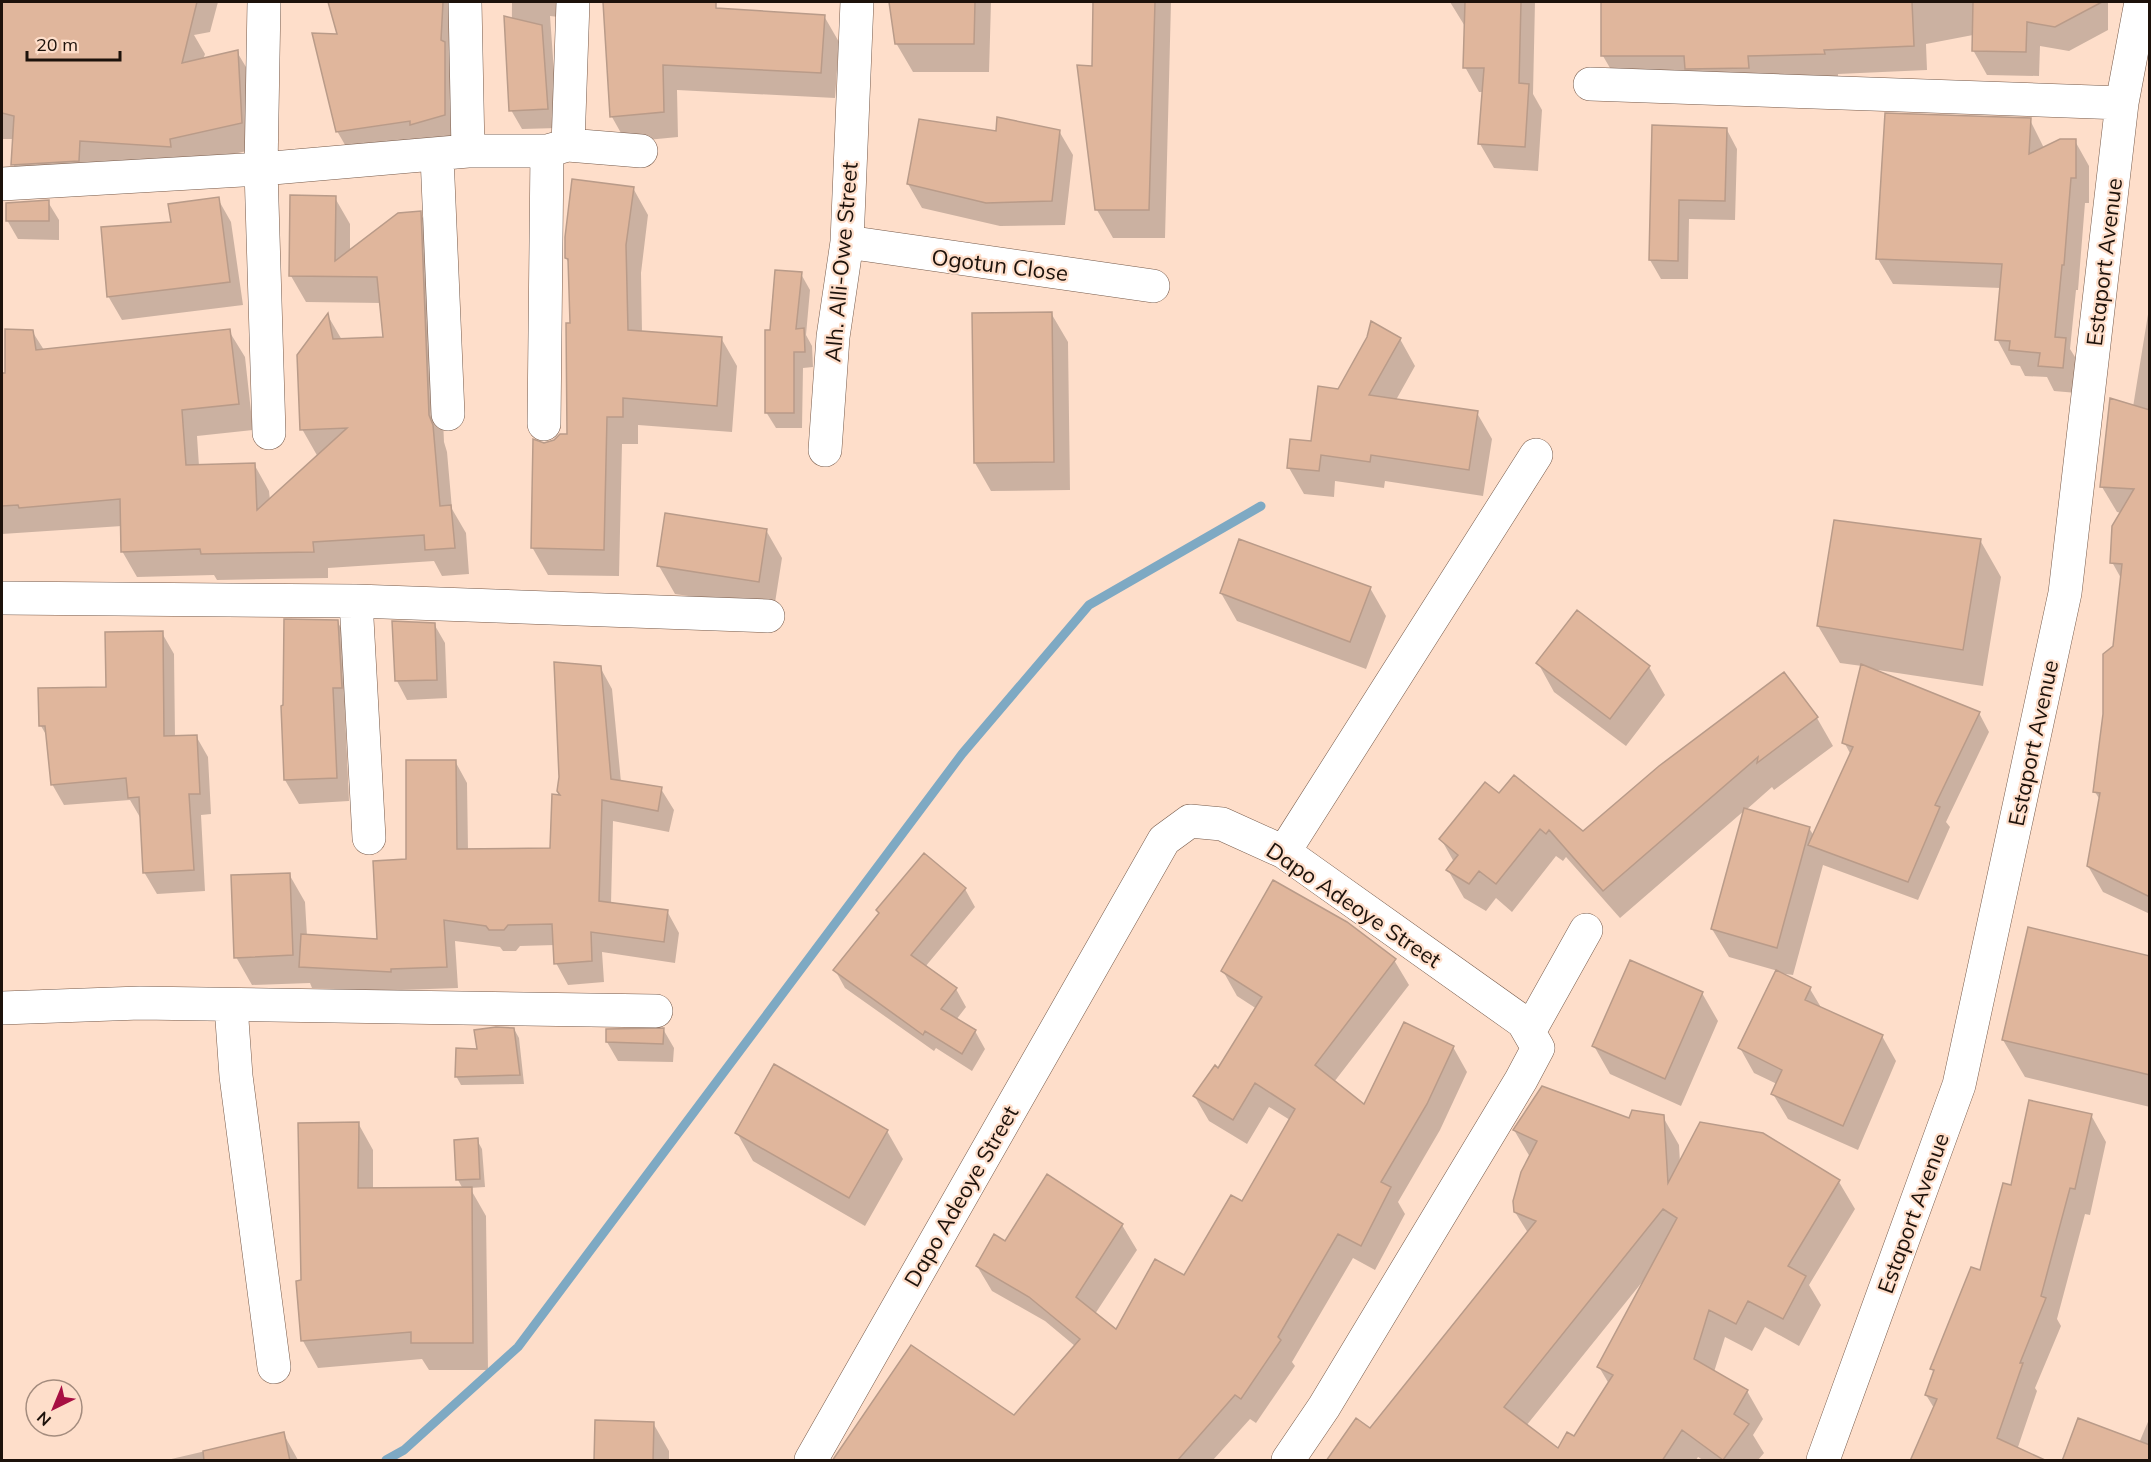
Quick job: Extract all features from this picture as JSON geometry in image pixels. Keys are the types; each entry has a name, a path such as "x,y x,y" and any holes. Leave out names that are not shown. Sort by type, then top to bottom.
{"street":[{"path":"264,2 261,169 269,433"},
{"path":"448,414 453,153 465,2"},
{"path":"544,424 557,148 573,2"},
{"name":"Alh. Alli-Owe Street","path":"825,450 833,337 847,242 857,2"},
{"name":"Estaport Avenue","path":"1822,1461 1959,1085 2065,593 2122,103 2140,2"},
{"path":"1590,84 2122,103"},
{"path":"2,184 261,169 453,153 557,148 641,151"},
{"name":"Ogotun Close","path":"847,242 1152,286"},
{"path":"1284,852 1536,455"},
{"path":"2,598 356,601 768,616"},
{"path":"356,601 369,838"},
{"name":"Dapo Adeoye Street","path":"811,1461 1164,840 1190,821 1222,824 1284,852 1523,1022 1529,1032"},
{"path":"1288,1461 1324,1407 1521,1080 1538,1048 1529,1032 1586,930"},
{"path":"2,1008 140,1003 656,1011"},
{"path":"231,1006 236,1076 274,1367"}],"building":[{"path":"2,2 197,2 182,63 238,50 242,123 170,139 171,147 80,141 79,161 11,165 14,116 2,113"},
{"path":"328,2 443,2 441,40 445,42 445,115 410,125 410,121 336,132 312,33 337,34"},
{"path":"603,2 716,2 716,8 825,15 821,73 663,65 664,112 610,117"},
{"path":"889,2 975,2 974,44 895,44"},
{"path":"1093,2 1155,2 1149,210 1095,210 1077,65 1092,66"},
{"path":"1465,2 1521,2 1519,83 1529,84 1525,147 1478,144 1484,68 1463,68"},
{"path":"1601,2 1912,2 1914,46 1824,50 1825,54 1748,56 1749,68 1685,69 1684,56 1601,56"},
{"path":"1973,2 2102,2 2055,27 2027,22 2026,52 1972,51"},
{"path":"504,16 542,25 548,109 509,111"},
{"path":"1885,113 2031,118 2029,154 2060,139 2076,139 2076,178 2071,178 2055,337 2066,338 2063,368 2038,366 2040,353 2009,350 2010,341 1995,340 2002,264 1876,259"},
{"path":"997,117 1060,130 1052,201 986,203 907,184 919,119 996,131"},
{"path":"1652,125 1727,128 1725,201 1679,200 1678,261 1649,260"},
{"path":"572,179 634,187 626,245 628,330 722,337 717,406 623,398 623,417 607,417 604,550 531,548 533,439 544,443 554,440 560,434 567,434 566,323 570,323 565,237"},
{"path":"290,195 336,196 335,261 398,213 421,211 429,415 433,425 440,506 451,505 455,548 425,550 424,535 313,542 314,552 201,554 200,549 121,552 120,499 19,508 18,505 2,506 2,373 5,373 5,329 33,330 36,350 230,329 239,404 182,410 186,465 255,463 257,510 347,428 300,430 297,355 328,313 333,339 383,337 377,277 289,276"},
{"path":"219,197 230,282 107,297 101,227 171,222 168,204"},
{"path":"49,200 49,221 6,221 6,203"},
{"path":"775,270 802,272 796,329 804,328 805,352 794,352 794,413 765,413 765,330 770,330"},
{"path":"1052,312 1054,462 974,463 972,313"},
{"path":"1371,321 1401,338 1369,395 1478,411 1469,470 1371,455 1370,462 1321,455 1319,471 1287,468 1290,439 1311,441 1318,386 1338,389 1367,337"},
{"path":"2110,398 2150,410 2150,897 2087,866 2100,793 2093,792 2103,714 2103,654 2113,646 2122,564 2110,563 2112,526 2134,489 2100,487"},
{"path":"665,513 767,529 759,582 657,566"},
{"path":"1834,520 1981,539 1963,650 1817,626"},
{"path":"1239,539 1371,587 1350,642 1220,593"},
{"path":"1577,610 1650,666 1610,719 1536,663"},
{"path":"284,619 338,620 342,688 333,688 337,778 284,780 281,706 283,705"},
{"path":"392,621 435,623 437,680 395,681"},
{"path":"163,631 164,736 197,735 200,794 189,794 194,870 143,873 139,797 128,798 126,778 51,785 45,726 39,726 38,688 106,687 105,632"},
{"path":"554,662 601,666 611,779 662,787 658,811 602,800 599,901 668,910 664,942 591,932 592,961 554,964 552,924 508,925 504,930 489,930 486,926 444,920 447,967 391,969 391,972 299,967 301,934 377,939 373,861 406,859 406,760 456,760 457,849 550,848 552,794 560,795 557,791 559,777"},
{"path":"1861,664 1980,712 1935,805 1940,807 1908,882 1808,845 1853,747 1842,743"},
{"path":"1784,672 1818,717 1757,763 1758,757 1603,891 1549,830 1546,834 1540,829 1496,884 1479,871 1469,884 1446,870 1458,855 1439,839 1485,782 1499,793 1514,775 1583,831 1659,766"},
{"path":"1744,808 1810,827 1777,948 1711,929"},
{"path":"924,853 966,888 911,955 957,988 941,1009 976,1030 962,1054 925,1031 923,1035 833,970 879,913 876,910"},
{"path":"290,873 293,955 234,958 231,875"},
{"path":"1273,880 1347,922 1396,959 1315,1065 1364,1104 1404,1022 1454,1046 1427,1104 1381,1182 1391,1187 1361,1246 1338,1234 1278,1337 1281,1340 1241,1399 1235,1395 1177,1461 832,1461 911,1345 1014,1415 1080,1339 1029,1297 976,1266 994,1234 1005,1241 1047,1174 1123,1224 1076,1297 1116,1329 1155,1259 1184,1275 1231,1195 1242,1201 1295,1109 1255,1083 1233,1120 1193,1096 1215,1065 1218,1068 1262,997 1221,971"},
{"path":"2028,927 2150,956 2150,1075 2002,1040"},
{"path":"1630,960 1703,992 1665,1079 1592,1046"},
{"path":"1776,970 1811,987 1805,1000 1883,1035 1843,1126 1771,1094 1782,1070 1738,1048"},
{"path":"496,1027 514,1028 520,1075 455,1077 456,1048 477,1049 474,1030"},
{"path":"664,1028 663,1044 606,1042 606,1029"},
{"path":"774,1064 888,1130 849,1198 735,1133"},
{"path":"1542,1086 1629,1118 1632,1110 1664,1115 1668,1183 1700,1122 1763,1133 1840,1180 1788,1266 1806,1276 1783,1319 1748,1301 1736,1324 1709,1310 1694,1359 1748,1390 1734,1414 1749,1424 1723,1460 1682,1430 1662,1461 1326,1461 1356,1418 1370,1428 1536,1221 1514,1212 1513,1201 1521,1172 1537,1141 1513,1130","holes":["1663,1209 1677,1218 1597,1367 1613,1375 1574,1436 1567,1432 1558,1448 1504,1407"]},
{"path":"2029,1100 2092,1114 2075,1189 2070,1188 2041,1296 2046,1298 2020,1363 2023,1363 1997,1438 2047,1461 1910,1461 1937,1399 1925,1395 1934,1370 1930,1369 1971,1267 1980,1270 2003,1183 2011,1185"},
{"path":"359,1122 358,1188 472,1187 473,1343 411,1343 411,1332 301,1341 296,1281 301,1280 298,1123"},
{"path":"478,1138 480,1179 456,1180 454,1140"},
{"path":"2078,1418 2150,1445 2150,1461 2062,1461"},
{"path":"595,1420 654,1422 653,1461 594,1461"},
{"path":"284,1432 290,1461 204,1461 203,1451"}],"waterway":[{"path":"386,1460 404,1450 518,1347 962,754 1089,605 1261,506"}]}
